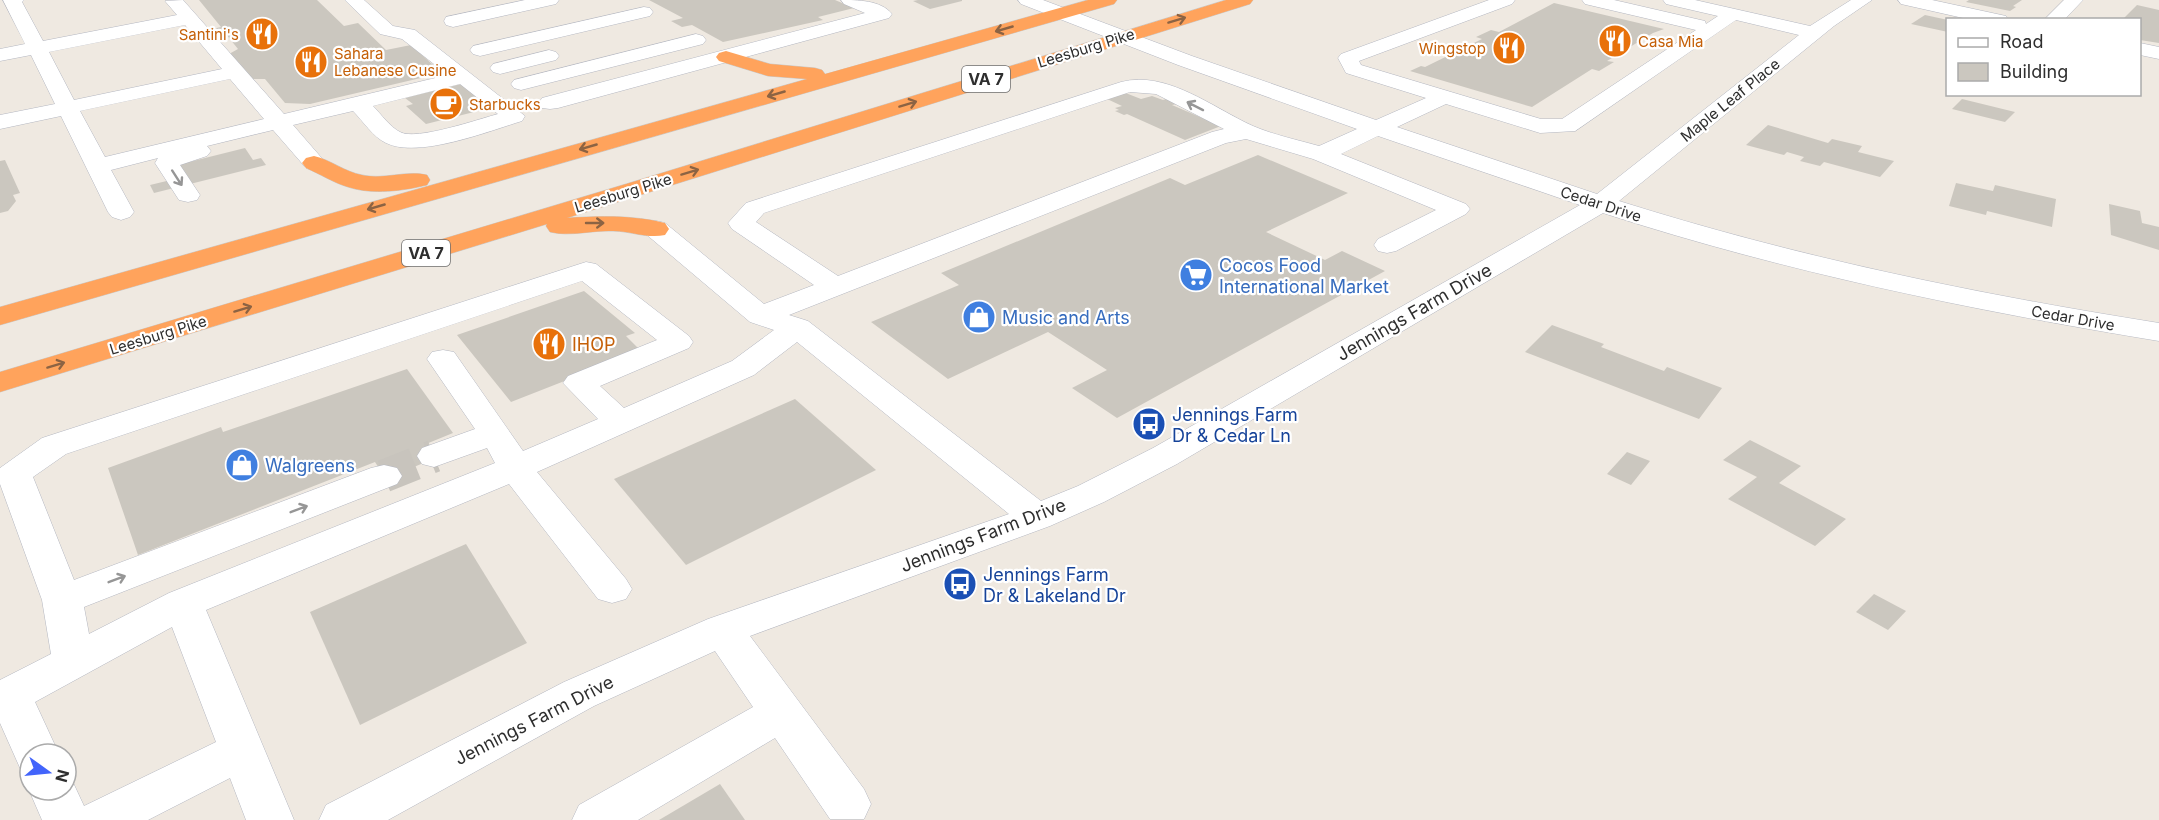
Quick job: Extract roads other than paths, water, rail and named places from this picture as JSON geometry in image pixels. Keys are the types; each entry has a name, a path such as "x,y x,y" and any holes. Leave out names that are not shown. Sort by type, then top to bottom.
{"highway":[{"name":"VA 7","path":"0,316 1108,0"},
{"name":"Leesburg Pike","path":"0,382 495,232 1244,0"},
{"path":"726,57 768,70 795,74 827,73 870,67"},
{"path":"702,115 724,102 739,89 741,78 726,57"},
{"path":"314,163 333,170 348,180 382,184 553,157"},
{"path":"634,189 636,208 656,229"},
{"path":"495,232 593,223 627,224 656,229"},
{"path":"0,297 254,242"}],"street":[{"path":"13,0 120,212"},
{"path":"172,0 314,163"},
{"path":"354,0 387,30 408,34 514,116 431,138 410,141 394,138 358,103"},
{"path":"453,21 550,0"},
{"path":"550,103 883,14 850,0"},
{"name":"Cedar Drive","path":"1027,0 1121,37 1377,128 1600,204 1693,233 1819,267 1992,304 2159,332"},
{"path":"1506,0 1348,58 1353,69 1540,126 1567,126 1733,14"},
{"path":"1591,0 1712,28"},
{"path":"1672,0 1814,33"},
{"path":"1828,0 1859,3"},
{"path":"1907,0 1990,18"},
{"path":"2055,18 2074,0"},
{"name":"Maple Leaf Place","path":"1600,204 1814,33 1859,3"},
{"path":"480,50 642,6 666,24 726,57"},
{"path":"0,55 187,19"},
{"path":"521,84 696,40"},
{"path":"2141,49 2159,53"},
{"path":"500,68 568,51"},
{"path":"0,135 70,113 235,72"},
{"path":"188,195 167,163 173,159 358,103 465,77"},
{"path":"836,287 741,223 755,208 1128,86 1160,88 1247,132 1321,154 1456,209 1387,245"},
{"path":"1321,154 1445,97"},
{"path":"0,123 70,113"},
{"path":"97,166 282,126"},
{"path":"760,316 1220,137 1247,132"},
{"name":"Jennings Farm Drive","path":"343,820 579,694 723,630 1037,517 1091,494 1165,456 1600,204"},
{"path":"656,229 760,316 797,327 1037,517"},
{"path":"73,662 62,600 14,474 54,446 586,270 678,342 579,383 620,422"},
{"path":"29,742 5,699 73,662 183,603 515,468 743,368 797,327"},
{"path":"443,360 495,433 515,468 612,589"},
{"path":"434,456 495,433"},
{"path":"62,600 384,476"},
{"path":"183,603 270,820"},
{"path":"723,630 847,804"},
{"path":"596,820 782,712"},
{"path":"101,820 243,750"},
{"path":"58,802 66,820"}],"tunnel":[{"path":"384,476 434,456"}],"place":[{"name":"Santini's","path":"262,34"},
{"name":"Casa Mia","path":"1615,41"},
{"name":"Wingstop","path":"1509,48"},
{"name":"Sahara Lebanese Cusine","path":"311,62"},
{"name":"Starbucks","path":"446,104"},
{"name":"Cocos Food International Market","path":"1196,275"},
{"name":"Music and Arts","path":"979,317"},
{"name":"IHOP","path":"549,344"},
{"name":"Jennings Farm Dr & Cedar Ln","path":"1149,424"},
{"name":"Walgreens","path":"242,465"},
{"name":"Jennings Farm Dr & Lakeland Dr","path":"960,584"}]}
